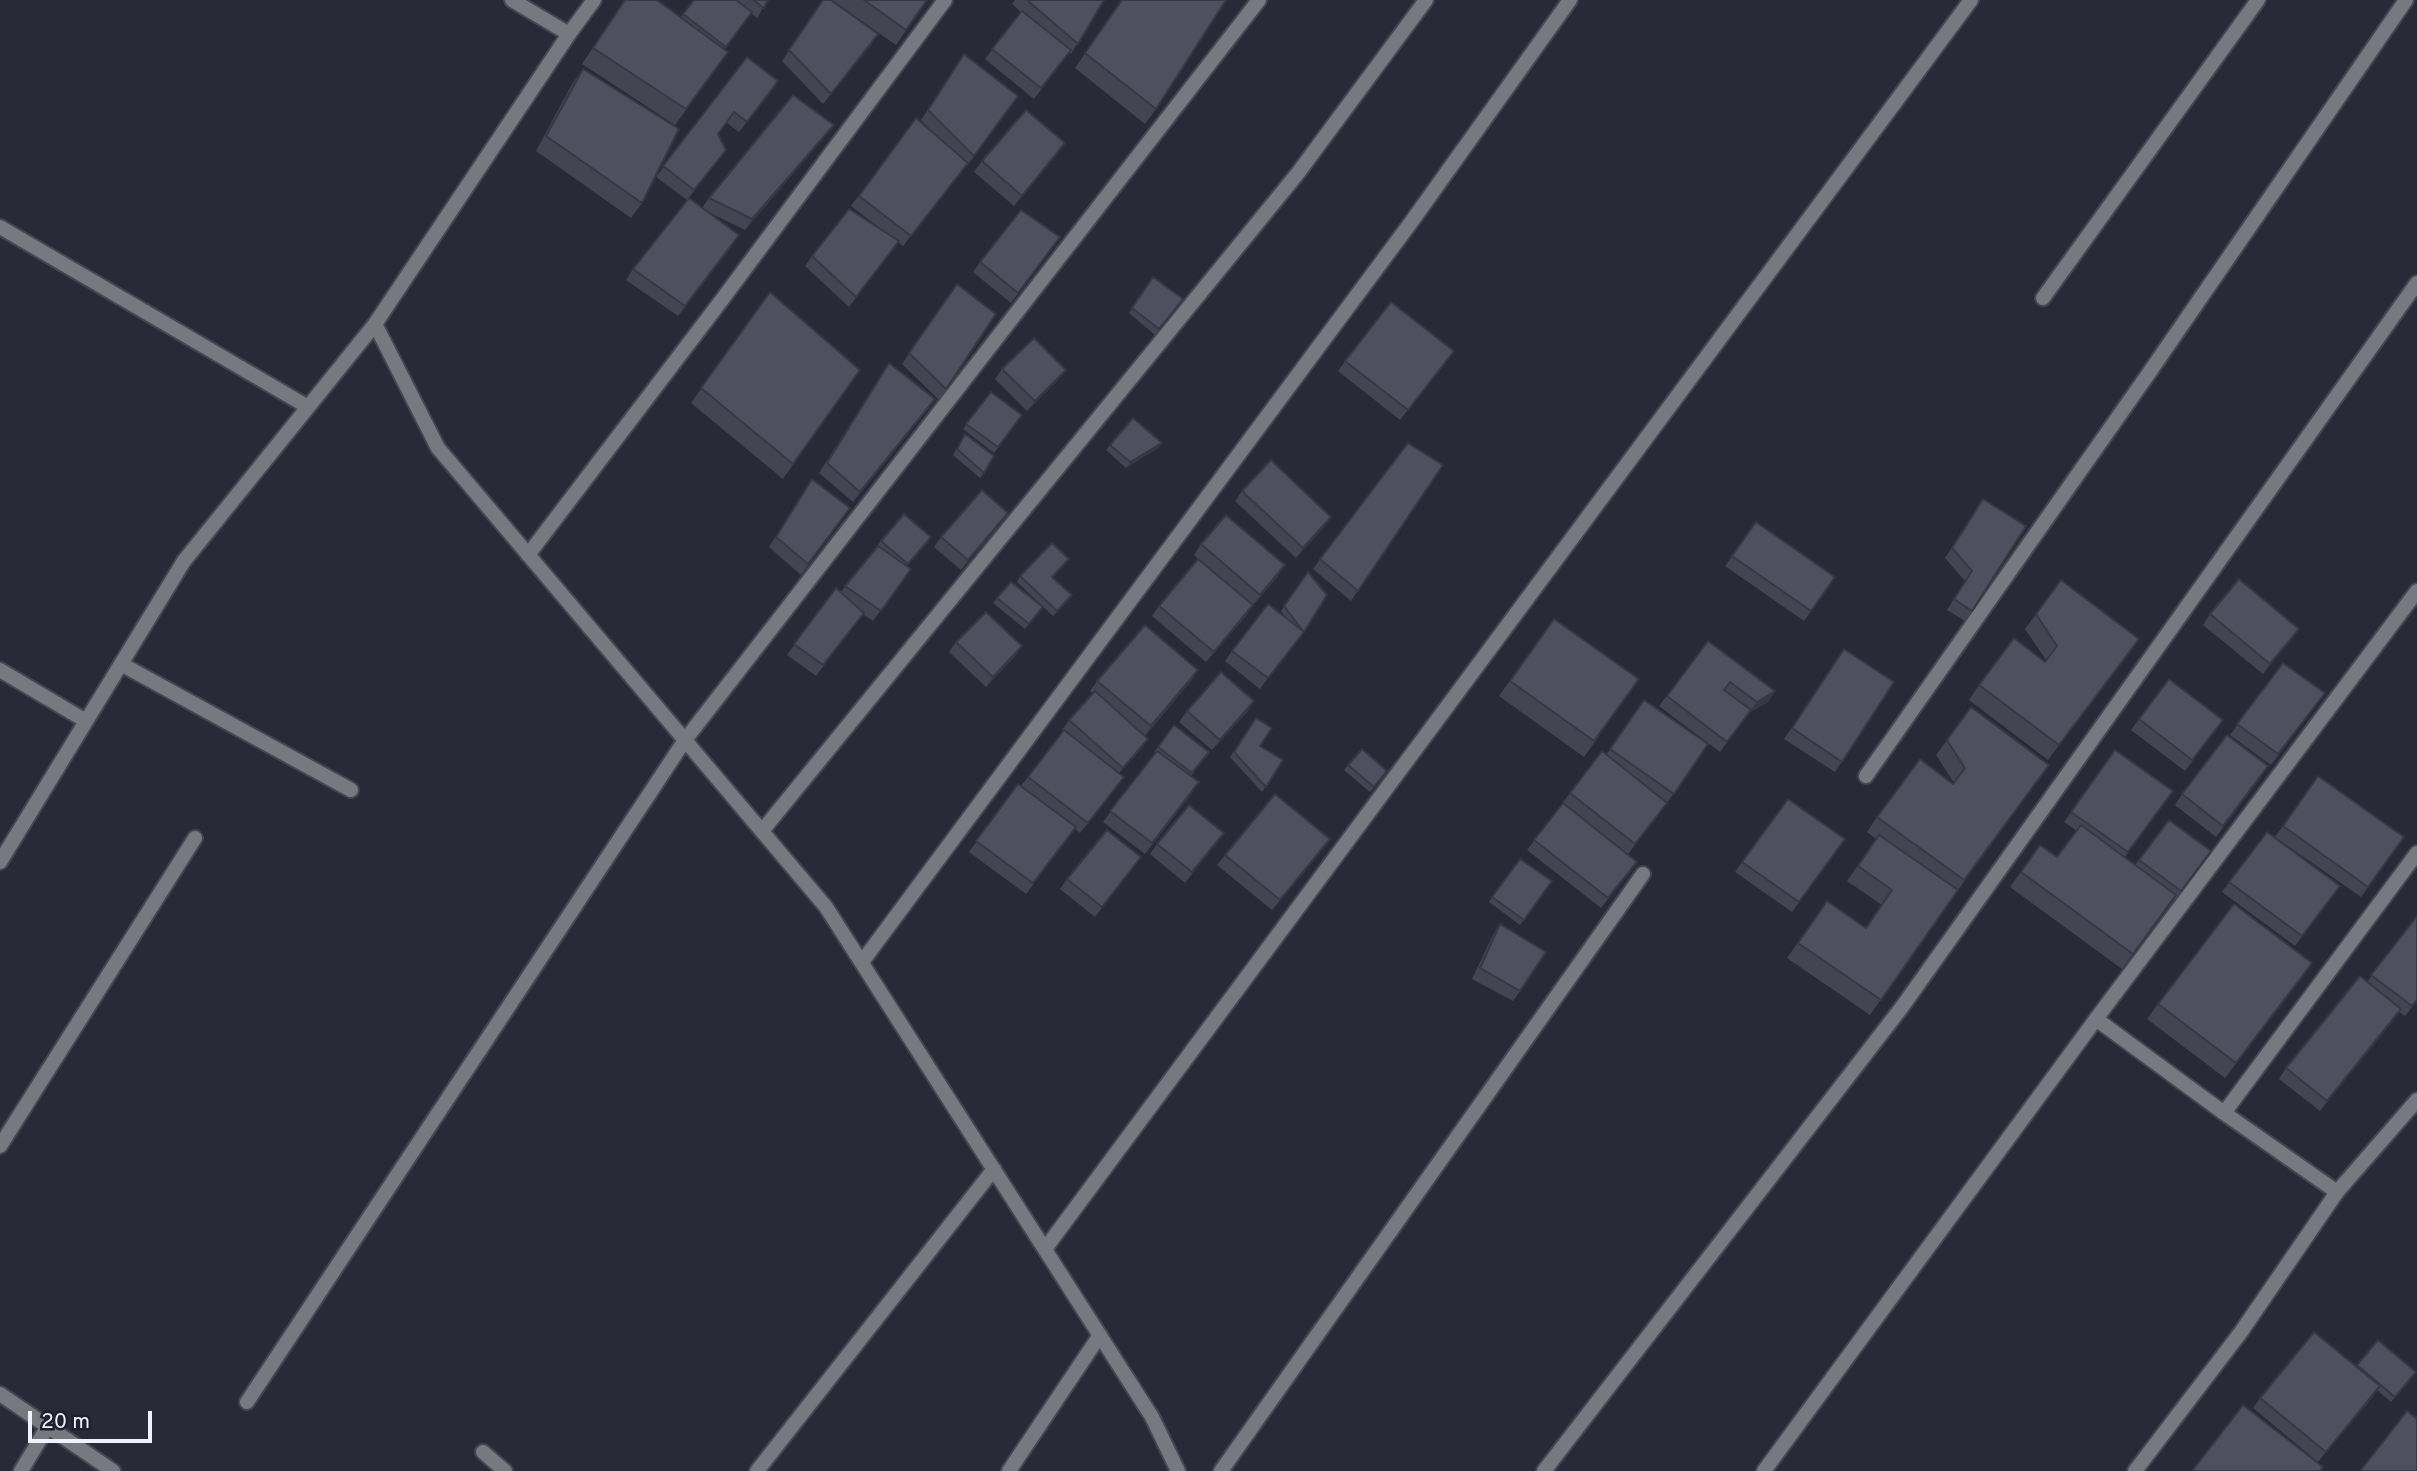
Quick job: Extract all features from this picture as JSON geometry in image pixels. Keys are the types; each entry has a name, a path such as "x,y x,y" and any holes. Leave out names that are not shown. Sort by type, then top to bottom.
{"street":[{"path":"512,0 569,34"},
{"path":"0,862 184,561 375,324 594,0"},
{"path":"528,555 945,0"},
{"path":"247,1402 685,740 1259,0"},
{"path":"762,831 1298,173 1426,0"},
{"path":"862,962 1404,232 1570,0"},
{"path":"1045,1249 1971,0"},
{"path":"2043,298 2258,0"},
{"path":"1866,776 2149,373 2406,0"},
{"path":"0,227 308,407"},
{"path":"1544,1471 1902,1007 2417,283"},
{"path":"375,324 438,448 826,907 1152,1417 1178,1471"},
{"path":"1764,1471 2096,1019 2417,591"},
{"path":"121,664 351,790"},
{"path":"0,670 86,721"},
{"path":"0,1146 195,838"},
{"path":"2224,1113 2417,853"},
{"path":"1221,1471 1643,874"},
{"path":"2096,1019 2337,1192"},
{"path":"2135,1471 2241,1332 2337,1192 2417,1101"},
{"path":"757,1471 994,1169"},
{"path":"1009,1471 1100,1335"},
{"path":"0,1394 113,1471"},
{"path":"21,1471 48,1426"},
{"path":"483,1452 505,1471"}],"building":[{"path":"625,0 657,0 728,52 686,109 593,48"},
{"path":"694,0 736,0 752,12 726,47 683,14"},
{"path":"753,0 768,0 764,8"},
{"path":"823,0 831,0 878,34 831,94 789,50"},
{"path":"864,0 927,0 906,30"},
{"path":"1027,0 1104,0 1078,44"},
{"path":"1122,0 1226,0 1156,109 1085,53"},
{"path":"1022,11 1071,50 1041,88 992,49"},
{"path":"964,54 1018,96 974,156 928,110"},
{"path":"747,57 778,81 747,122 734,112 718,134 726,150 694,190 663,166"},
{"path":"583,69 679,129 642,203 546,136"},
{"path":"793,95 834,125 752,219 709,198"},
{"path":"1026,110 1065,143 1022,196 982,161"},
{"path":"916,118 968,163 911,236 859,196"},
{"path":"689,198 739,235 685,306 633,269"},
{"path":"849,209 899,241 856,297 812,256"},
{"path":"1021,210 1060,237 1018,293 980,262"},
{"path":"1153,277 1183,299 1159,329 1132,308"},
{"path":"957,284 996,314 946,389 909,353"},
{"path":"770,292 860,370 793,464 701,388"},
{"path":"1391,302 1454,351 1408,410 1345,361"},
{"path":"1034,338 1066,370 1035,401 1002,369"},
{"path":"889,363 935,399 860,492 827,463"},
{"path":"991,392 1022,415 998,447 966,424"},
{"path":"1133,418 1162,443 1130,462 1110,445"},
{"path":"965,434 994,456 984,473 957,449"},
{"path":"1408,443 1443,465 1358,591 1320,559"},
{"path":"1271,460 1331,517 1303,548 1242,491"},
{"path":"812,479 850,508 808,564 776,537"},
{"path":"982,490 1008,513 968,560 941,537"},
{"path":"1983,499 2026,526 1972,611 1954,599 1972,571 1952,548"},
{"path":"904,514 931,537 908,564 881,541"},
{"path":"1226,515 1285,565 1260,595 1201,544"},
{"path":"1756,522 1835,577 1811,611 1732,556"},
{"path":"1052,543 1069,559 1052,577 1072,595 1057,611 1020,576"},
{"path":"878,546 911,569 881,611 845,586"},
{"path":"1198,559 1253,605 1214,652 1159,606"},
{"path":"1308,572 1327,595 1304,632 1284,606"},
{"path":"2239,579 2299,629 2270,664 2210,614"},
{"path":"2061,580 2139,639 2059,745 1979,685 2014,638 2045,662 2057,646 2036,614"},
{"path":"1011,582 1043,607 1029,624 997,598"},
{"path":"836,588 864,613 823,665 794,644"},
{"path":"1268,604 1304,632 1268,678 1232,651"},
{"path":"986,612 1022,646 993,677 956,642"},
{"path":"1554,619 1639,679 1594,741 1510,681"},
{"path":"1145,625 1198,670 1151,726 1097,681"},
{"path":"1708,641 1775,691 1757,702 1730,682 1724,690 1751,710 1727,742 1667,696"},
{"path":"1844,649 1894,682 1842,762 1792,728"},
{"path":"2283,663 2325,693 2278,754 2237,724"},
{"path":"1221,672 1254,701 1220,740 1187,711"},
{"path":"2169,679 2223,720 2192,760 2139,719"},
{"path":"1095,691 1148,739 1123,768 1069,720"},
{"path":"1644,700 1708,744 1674,794 1610,749"},
{"path":"1971,707 2049,765 1964,880 1877,817 1920,759 1953,784 1965,768 1947,740"},
{"path":"1256,718 1272,728 1260,746 1283,760 1266,787 1234,752"},
{"path":"1174,725 1209,752 1192,773 1158,747"},
{"path":"1064,730 1124,777 1088,823 1028,777"},
{"path":"2227,735 2268,766 2223,826 2182,794"},
{"path":"1362,749 1387,771 1374,787 1348,765"},
{"path":"2115,750 2173,791 2128,852 2071,812"},
{"path":"1157,751 1199,782 1152,843 1110,811"},
{"path":"1602,751 1667,803 1635,844 1570,793"},
{"path":"2318,776 2404,837 2368,887 2283,826"},
{"path":"1018,784 1076,827 1033,883 976,841"},
{"path":"1275,794 1330,839 1280,900 1225,855"},
{"path":"1788,799 1845,839 1799,902 1742,862"},
{"path":"1563,803 1637,862 1608,898 1534,840"},
{"path":"1189,805 1224,833 1192,872 1157,844"},
{"path":"2169,820 2211,851 2181,891 2139,860"},
{"path":"2081,825 2176,895 2133,954 2021,872 2040,845 2057,857"},
{"path":"1107,830 1141,857 1102,907 1067,879"},
{"path":"2267,832 2340,886 2302,936 2229,882"},
{"path":"1879,835 1958,890 1881,1000 1798,943 1827,901 1866,928 1892,890 1858,866"},
{"path":"1520,859 1552,881 1524,920 1492,897"},
{"path":"2234,904 2312,963 2236,1063 2158,1004"},
{"path":"2417,916 2417,1000 2412,1006 2371,975"},
{"path":"1500,924 1546,952 1520,991 1480,968"},
{"path":"2360,976 2401,1009 2327,1101 2286,1068"},
{"path":"2314,1332 2380,1386 2326,1452 2260,1398"},
{"path":"2378,1340 2416,1372 2395,1397 2357,1365"},
{"path":"2243,1405 2323,1467 2320,1471 2192,1471"},
{"path":"2407,1411 2417,1419 2417,1471 2361,1470"}]}
